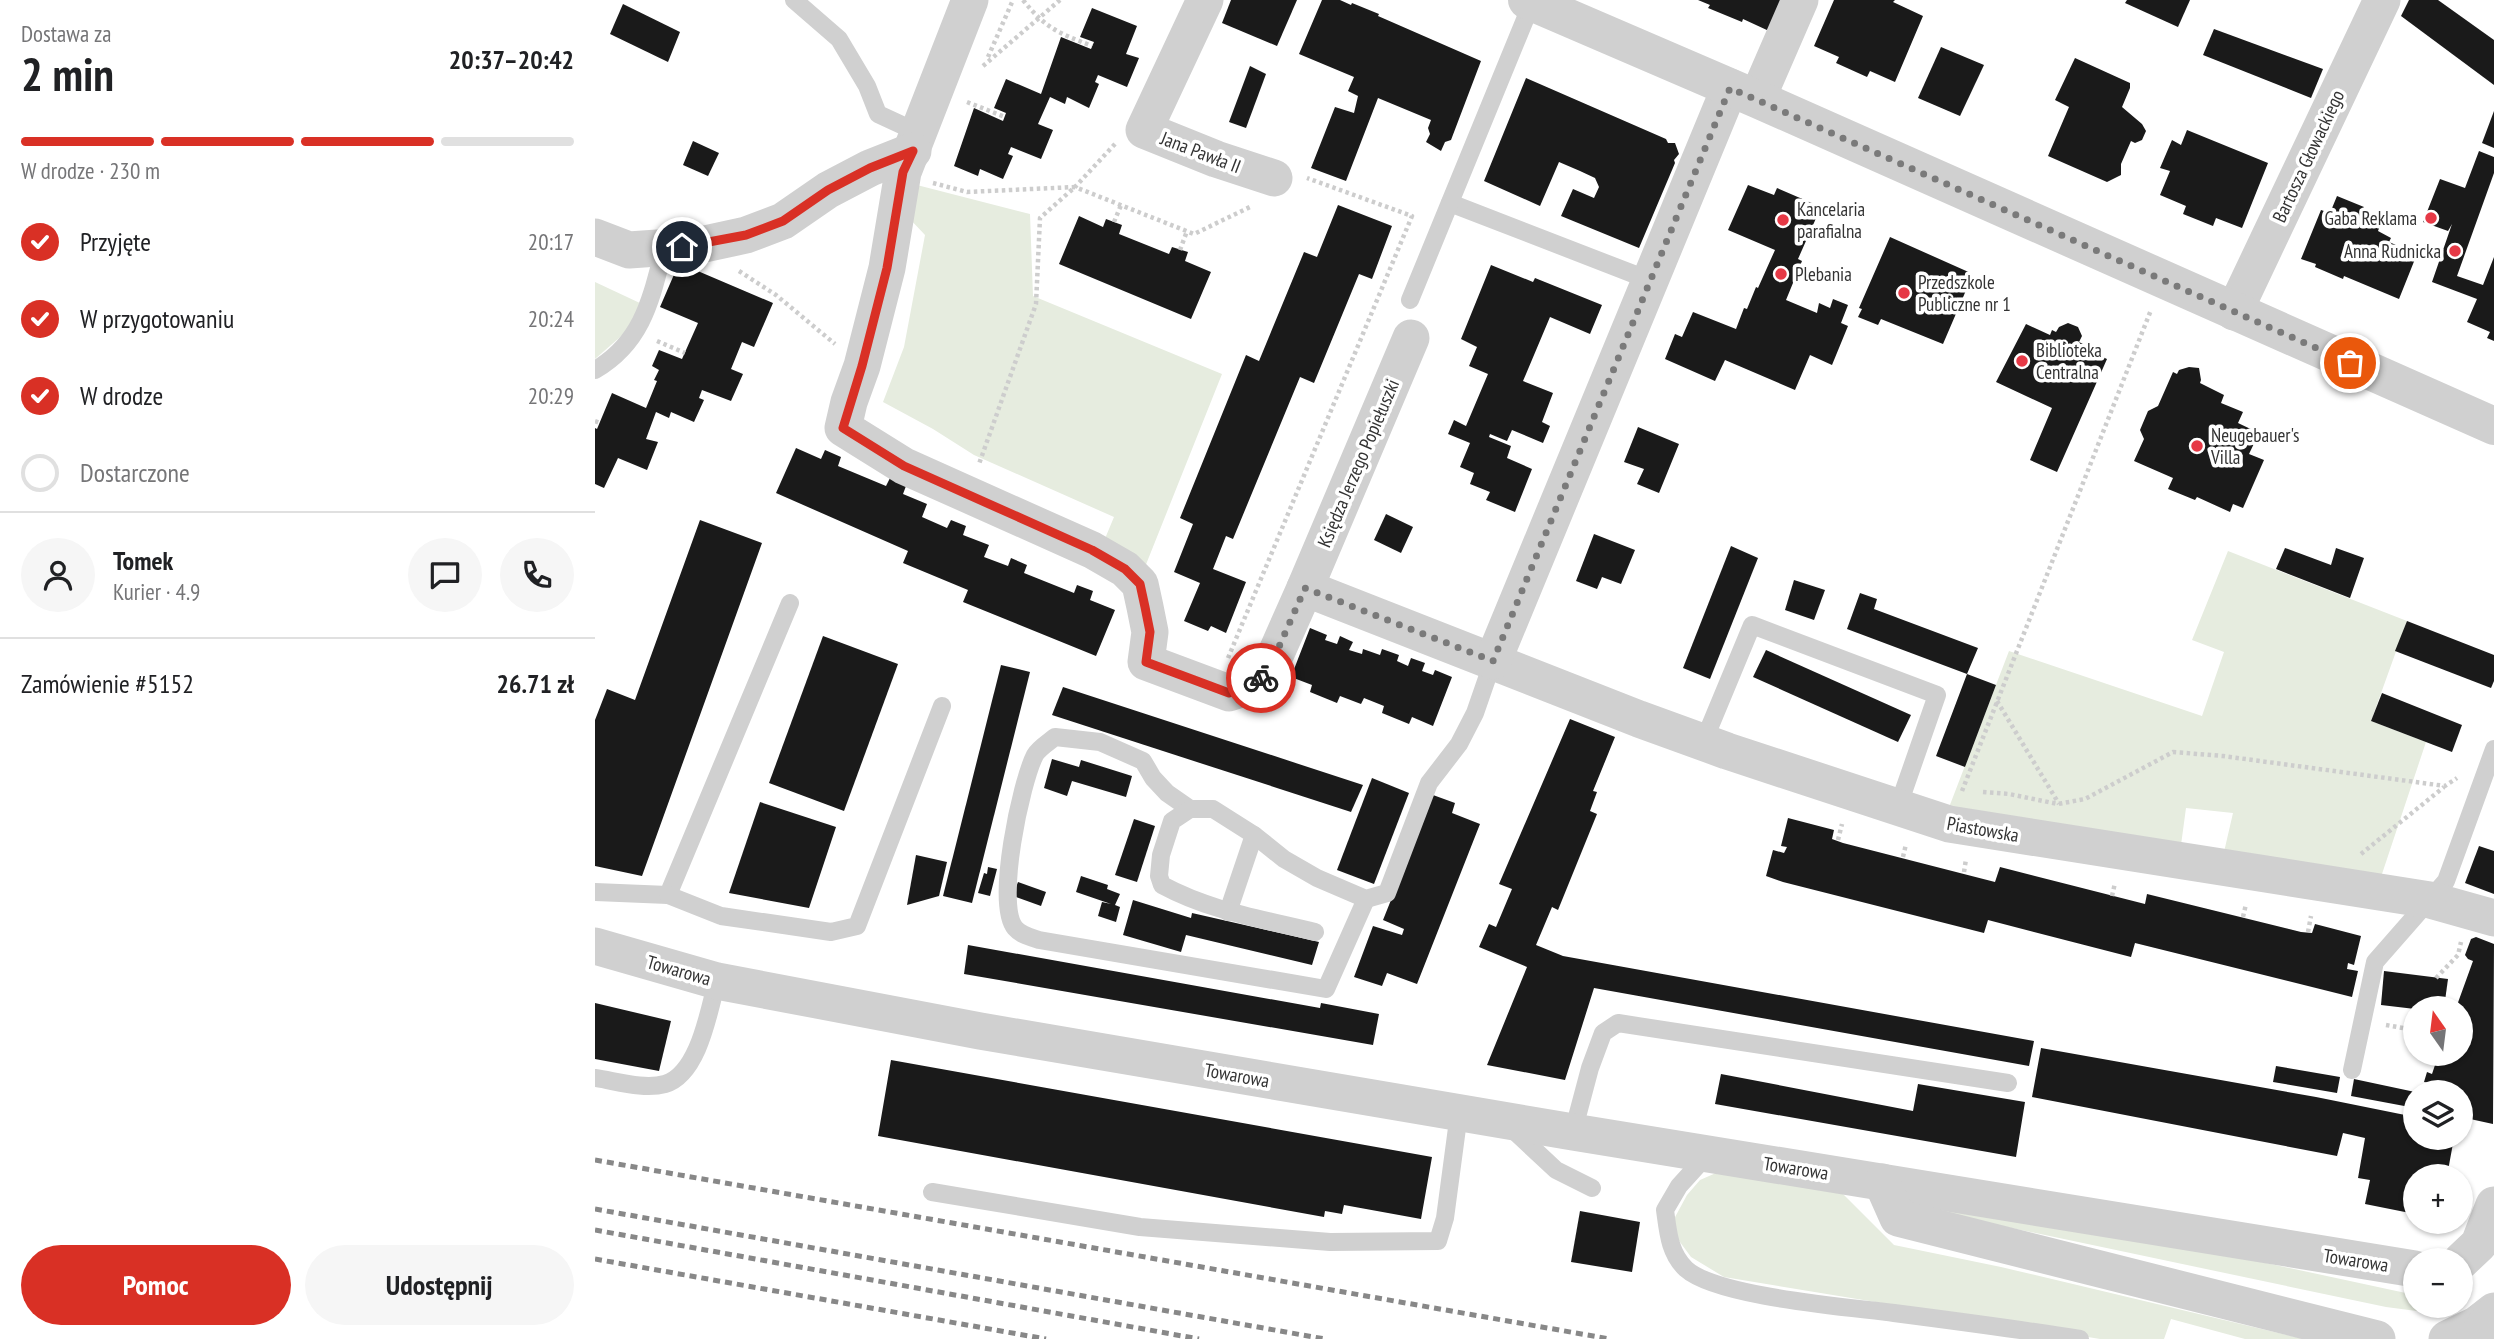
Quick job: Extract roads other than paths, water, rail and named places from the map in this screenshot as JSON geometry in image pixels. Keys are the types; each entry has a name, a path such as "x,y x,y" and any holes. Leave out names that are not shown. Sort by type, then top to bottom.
{"street":[{"path":"595,237 629,250 682,247 746,235 783,221 828,190 870,168 911,152 970,0"},
{"name":"Jana Pawła II","path":"1205,0 1144,130 1216,159 1277,188"},
{"path":"1305,588 1493,661 1649,280 1743,93 1800,0"},
{"name":"Bartosza Głowackiego","path":"2234,312 2382,0"},
{"path":"1531,1 2494,426"},
{"name":"Księdza Jerzego Popiełuszki","path":"911,152 887,268 843,428 904,466 1092,550 1125,569 1140,584 1150,632 1146,662 1229,693 1257,684 1274,658 1411,338"},
{"name":"Piastowska","path":"1493,661 1703,743 1949,824 2430,900 2481,915"},
{"name":"Towarowa","path":"595,946 717,981 980,1031 1503,1121 2403,1267"},
{"path":"1882,1182 1898,1218 2376,1339"},
{"path":"2473,1250 2479,1244 2494,1205"},
{"path":"2447,1339 2494,1313"},
{"path":"2475,1339 2494,1313"}],"lane":[{"path":"794,0 839,39 867,86 878,114 911,152"},
{"path":"1410,300 1531,1"},
{"path":"1450,203 1649,280"},
{"path":"595,370 611,361 626,347 682,247"},
{"path":"668,895 790,603"},
{"path":"1703,743 1752,625 1937,695 1898,807"},
{"path":"1315,932 1228,912 1190,900 1161,885 1161,856 1172,821 1190,809 1213,809 1254,835 1284,859 1317,878 1366,899 1387,893 1429,783 1459,744 1475,713 1493,661"},
{"path":"595,892 668,895 721,916 831,932 857,926 943,706"},
{"path":"1190,809 1167,793 1153,778 1143,761 1100,743 1055,737 1036,752 1008,864 1007,902 1013,927 1024,935 1039,940 1326,989 1366,899"},
{"path":"2352,1070 2375,962 2446,881 2492,753"},
{"path":"1228,912 1254,835"},
{"path":"595,1078 644,1085 667,1084 683,1071 700,1045 717,981"},
{"path":"1573,1132 1602,1033 1618,1023 2008,1083"},
{"path":"932,1192 1140,1227 1329,1242 1438,1241 1445,1218 1459,1113"},
{"path":"1503,1121 1556,1170 1592,1188"},
{"path":"1708,1154 1679,1186 1665,1210 1671,1249 1686,1270 1707,1280 1751,1294 2080,1339"}],"railway":[{"path":"595,1160 1610,1339"},
{"path":"595,1209 1325,1339"},
{"path":"595,1230 1199,1339"},
{"path":"595,1259 1046,1339"}],"place":[{"name":"Gaba Reklama","path":"2431,218"},
{"name":"Kancelaria parafialna","path":"1783,220"},
{"name":"Anna Rudnicka","path":"2455,251"},
{"name":"Plebania","path":"1781,274"},
{"name":"Przedszkole Publiczne nr 1","path":"1904,293"},
{"name":"Biblioteka Centralna","path":"2022,361"},
{"name":"Neugebauer's Villa","path":"2197,446"}]}
